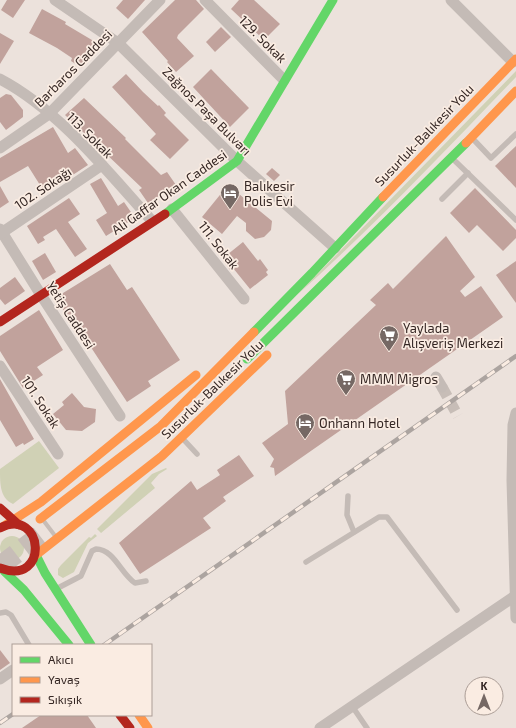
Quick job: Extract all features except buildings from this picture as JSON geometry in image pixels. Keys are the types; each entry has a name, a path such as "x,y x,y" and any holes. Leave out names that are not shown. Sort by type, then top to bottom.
{"main road":[{"name":"Ali Gaffar Okan Caddesi","path":"0,322 172,209 237,161 328,2"},
{"name":"Susurluk-Balıkesir Yolu","path":"40,519 161,426 209,379 335,248 426,150 514,60"},
{"name":"Susurluk-Balıkesir Yolu","path":"242,364 387,222 516,91"},
{"name":"Susurluk-Balıkesir Yolu","path":"294,326 364,251 387,222"},
{"name":"Susurluk-Balıkesir Yolu","path":"215,358 335,248"},
{"name":"Susurluk-Balıkesir Yolu","path":"7,574 29,566 36,555 162,456 273,348"},
{"name":"Susurluk-Balıkesir Yolu","path":"2,527 16,523 204,368"},
{"path":"0,508 16,523 26,528 35,540 36,555 55,589 90,644"},
{"path":"7,574 24,590 68,644"},
{"path":"121,716 130,728"},
{"path":"140,716 148,728"}],"street":[{"name":"Barbaros Caddesi","path":"0,148 49,114 160,0"},
{"name":"129. Sokak","path":"205,0 284,80"},
{"path":"451,0 514,60"},
{"name":"Zağnos Paşa Bulvarı","path":"62,2 118,43 237,161 335,248"},
{"name":"113. Sokak","path":"0,79 15,86 81,143 152,221"},
{"name":"102. Sokağı","path":"1,232 102,165"},
{"name":"111. Sokak","path":"172,209 244,299"},
{"name":"Yetiş Caddesi","path":"1,232 120,416"},
{"name":"101. Sokak","path":"0,366 58,454"},
{"path":"436,377 442,387"},
{"path":"516,413 512,433 516,618"},
{"path":"320,728 515,596"},
{"path":"0,679 12,671"}],"lane":[{"path":"471,137 491,158 516,134"},
{"path":"451,157 516,220"},
{"path":"442,199 468,173"},
{"path":"182,437 197,454"},
{"path":"348,496 347,515 354,532"},
{"path":"306,562 379,517 390,518 457,610"},
{"path":"55,589 70,583 81,576 92,551 96,549 106,551 126,576 135,583 146,581"},
{"path":"0,613 6,612 10,615 28,644"},
{"path":"352,706 367,728"}],"green space":[{"path":"516,71 516,77 436,160 354,242 297,295"},
{"path":"39,441 59,468 13,504 3,495 0,469"},
{"path":"166,468 167,469 159,474 151,483 155,488 101,533 97,529 152,474"},
{"path":"95,534 97,536 88,543 74,572 63,578 58,575 58,569 61,565 89,537 91,538"},
{"path":"7,536 17,536 24,543 24,553 17,560 7,560 0,553 0,543"}],"tunnel":[{"path":"442,387 458,416"},
{"path":"0,566 51,527"}],"railway":[{"path":"105,644 516,356"},
{"path":"0,723 12,715"}],"traffic: fast":[{"path":"165,214 237,161 333,0"},
{"path":"247,359 466,143"},
{"path":"254,332 383,197"},
{"path":"36,555 45,573 90,644"},
{"path":"4,571 24,590 68,644"}],"traffic: slow":[{"path":"383,197 516,59"},
{"path":"466,143 516,91"},
{"path":"40,519 161,426 254,332"},
{"path":"36,555 162,456 267,355"},
{"path":"4,526 41,502 196,375"},
{"path":"140,716 148,728"}],"traffic: jam":[{"path":"0,322 165,214"},
{"path":"0,508 19,525"},
{"path":"0,528 15,524 26,528 33,536 35,547 34,558 27,567 16,571 0,568"},
{"path":"121,716 130,728"}],"place":[{"name":"Balıkesir Polis Evi","path":"230,210"},
{"name":"Yaylada Alışveriş Merkezi","path":"389,352"},
{"name":"MMM Migros","path":"346,396"},
{"name":"Onhann Hotel","path":"305,440"}]}
